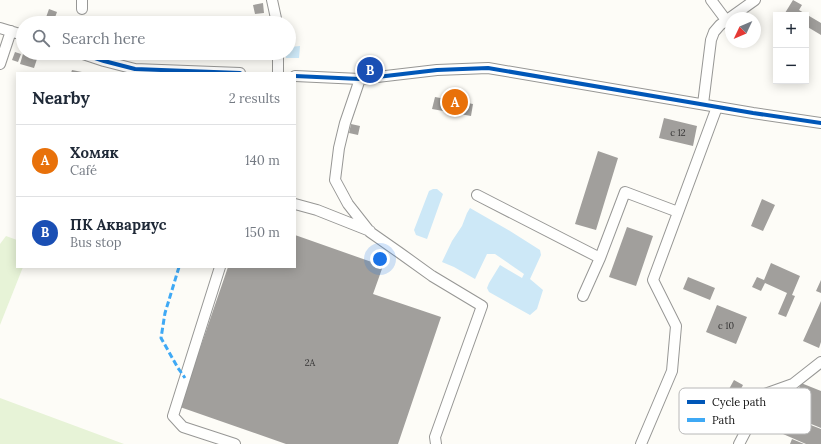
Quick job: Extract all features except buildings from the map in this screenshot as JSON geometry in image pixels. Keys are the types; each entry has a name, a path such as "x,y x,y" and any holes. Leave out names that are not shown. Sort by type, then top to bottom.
{"street":[{"path":"272,0 275,16"},
{"path":"712,0 725,19"},
{"path":"738,12 755,0"},
{"path":"703,104 711,40 714,32 725,21"},
{"path":"0,28 16,33"},
{"path":"0,64 11,31"},
{"path":"104,60 135,71 188,72"},
{"path":"278,60 278,72"},
{"path":"296,76 360,79 437,70 488,68 821,123"},
{"path":"360,79 345,123 339,148 335,180 348,204 370,232"},
{"path":"641,444 672,371 676,326 653,280 717,106"},
{"path":"584,296 625,192 678,212"},
{"path":"477,195 600,258"},
{"path":"296,204 317,210 370,232 432,276 482,306 435,437 436,444"},
{"path":"220,268 173,416 183,427 236,444"},
{"path":"782,388 793,384 821,362"},
{"path":"739,444 744,434"}],"green space":[{"path":"6,236 16,240 16,268 23,268 0,325 0,244"},
{"path":"0,398 124,444 0,444"}],"water":[{"path":"296,46 300,46 299,58 296,58"},
{"path":"437,189 443,194 427,239 416,235 414,230 429,191"},
{"path":"470,208 540,250 541,255 530,279 543,290 537,309 530,315 489,292 487,288 489,283 500,265 522,278 524,274 495,254 487,254 475,279 442,262"}],"marked path":[{"path":"179,268 165,313 161,338 185,378"}],"cycle path":[{"path":"101,60 135,69 214,72"},
{"path":"296,76 360,79 437,70 488,68 753,113 821,123"}],"place":[{"name":"ПК Аквариус","path":"370,70"},
{"name":"Хомяк","path":"455,102"}]}
